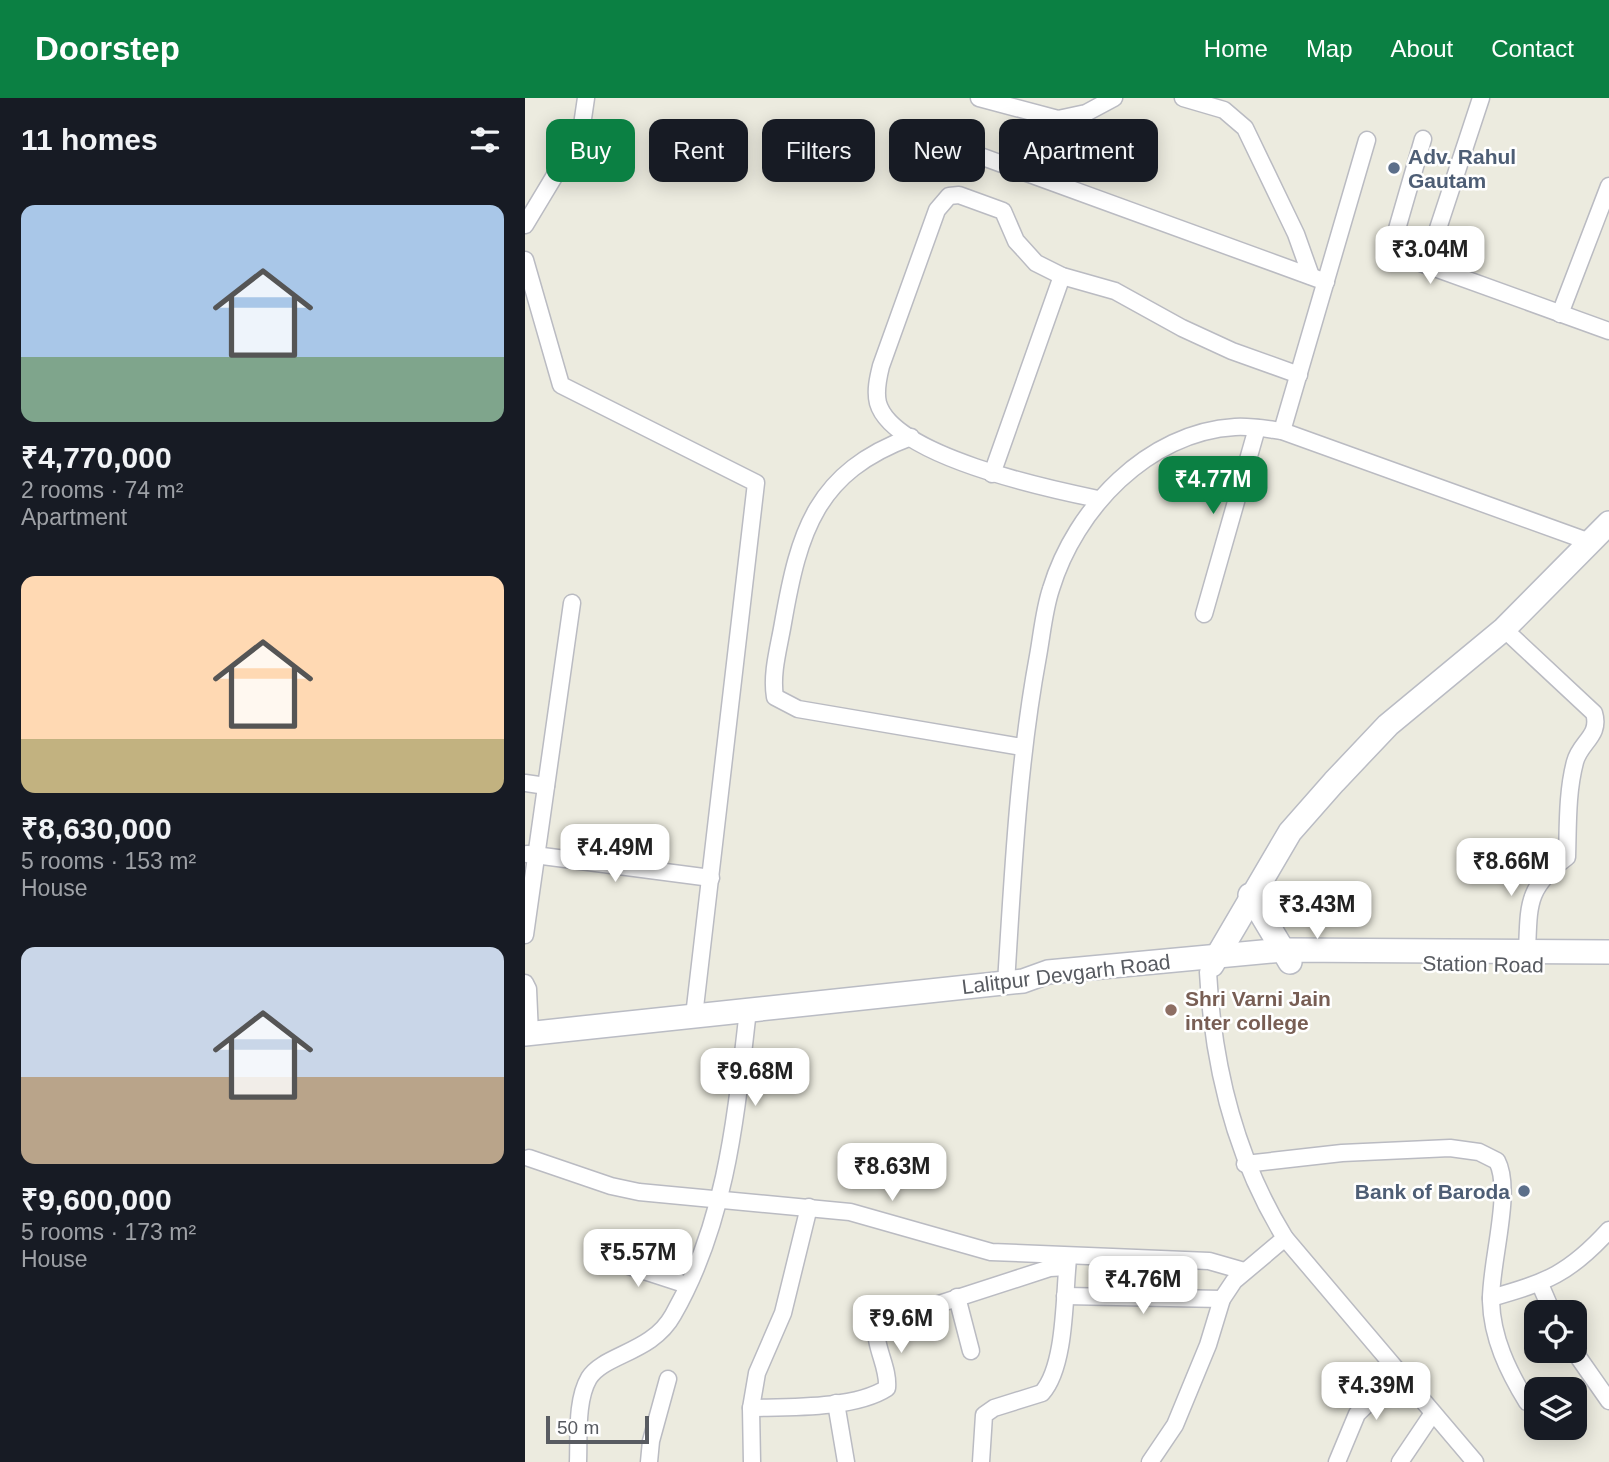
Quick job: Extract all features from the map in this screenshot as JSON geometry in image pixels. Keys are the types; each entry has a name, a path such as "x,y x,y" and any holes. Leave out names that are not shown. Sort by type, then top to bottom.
{"main road":[{"path":"1213,964 1250,895 1290,832 1334,782 1388,726 1504,629 1609,523"},
{"path":"1250,895 1287,957"},
{"name":"Lalitpur Devgarh Road","path":"527,1034 1014,982 1048,972 1213,964 1287,957 1609,952"},
{"name":"Station Road","path":"1287,957 1609,964"}],"street":[{"path":"525,225 581,132 586,98"},
{"path":"979,98 1058,119 1086,113 1114,98"},
{"path":"1183,98 1224,110 1245,128 1318,279"},
{"path":"1426,265 1481,98"},
{"path":"1423,139 1396,242 1409,258 1609,331"},
{"path":"1282,431 1299,375 1318,279 1367,140"},
{"path":"985,158 1318,279"},
{"path":"1560,314 1609,186"},
{"path":"1098,499 992,474 961,463 911,437 884,415 878,404 878,379 942,202 949,196 959,195 997,207 1008,218 1016,241 1024,253 1062,276 1115,291 1182,328 1232,351 1299,375"},
{"path":"525,260 561,385 756,483 754,519 694,1016"},
{"path":"992,474 1062,276"},
{"path":"1203,614 1257,428"},
{"path":"1014,982 1022,747 1051,589 1070,544 1098,499 1131,469 1176,442 1206,431 1257,428 1282,431 1590,542"},
{"path":"911,437 870,454 848,471 810,518 792,566 776,665 775,697 798,709 1022,747"},
{"path":"525,935 530,854 546,786 572,603"},
{"path":"1504,629 1594,713 1597,723 1595,733 1575,759 1567,857 1542,880 1530,900 1527,952"},
{"path":"525,783 546,786"},
{"path":"530,854 711,878"},
{"path":"1213,964 1215,1049 1245,1164 1285,1238 1475,1462"},
{"path":"525,983 529,989 527,1034"},
{"path":"578,1462 579,1415 589,1378 601,1366 660,1335 674,1315 721,1200 735,1119 748,1010"},
{"path":"1245,1164 1342,1153 1450,1148 1479,1152 1497,1161 1504,1180 1491,1298 1498,1343 1510,1374 1524,1397"},
{"path":"529,1158 611,1186 721,1200 809,1207 879,1218 991,1252 1068,1262 1209,1261 1244,1271"},
{"path":"752,1462 751,1408 757,1373 783,1313 809,1207"},
{"path":"1491,1298 1540,1284 1584,1258 1607,1237"},
{"path":"1150,1462 1175,1425 1222,1299 1244,1271 1285,1238"},
{"path":"601,1257 687,1285"},
{"path":"981,1462 984,1415 994,1408 1042,1393 1048,1387 1062,1331 1068,1262"},
{"path":"751,1408 836,1403 877,1395 887,1388 888,1375 875,1334 877,1324 1068,1262"},
{"path":"1540,1284 1547,1300"},
{"path":"1065,1296 1222,1299"},
{"path":"957,1297 971,1351"},
{"path":"1582,1363 1609,1401"},
{"path":"1337,1462 1357,1415 1399,1373"},
{"path":"649,1462 651,1441 668,1380"},
{"path":"836,1403 846,1462"},
{"path":"1400,1462 1433,1413"}],"place":[{"name":"Adv. Rahul Gautam","path":"1394,168"},
{"name":"Shri Varni Jain inter college","path":"1171,1010"},
{"name":"Bank of Baroda","path":"1524,1191"}]}
